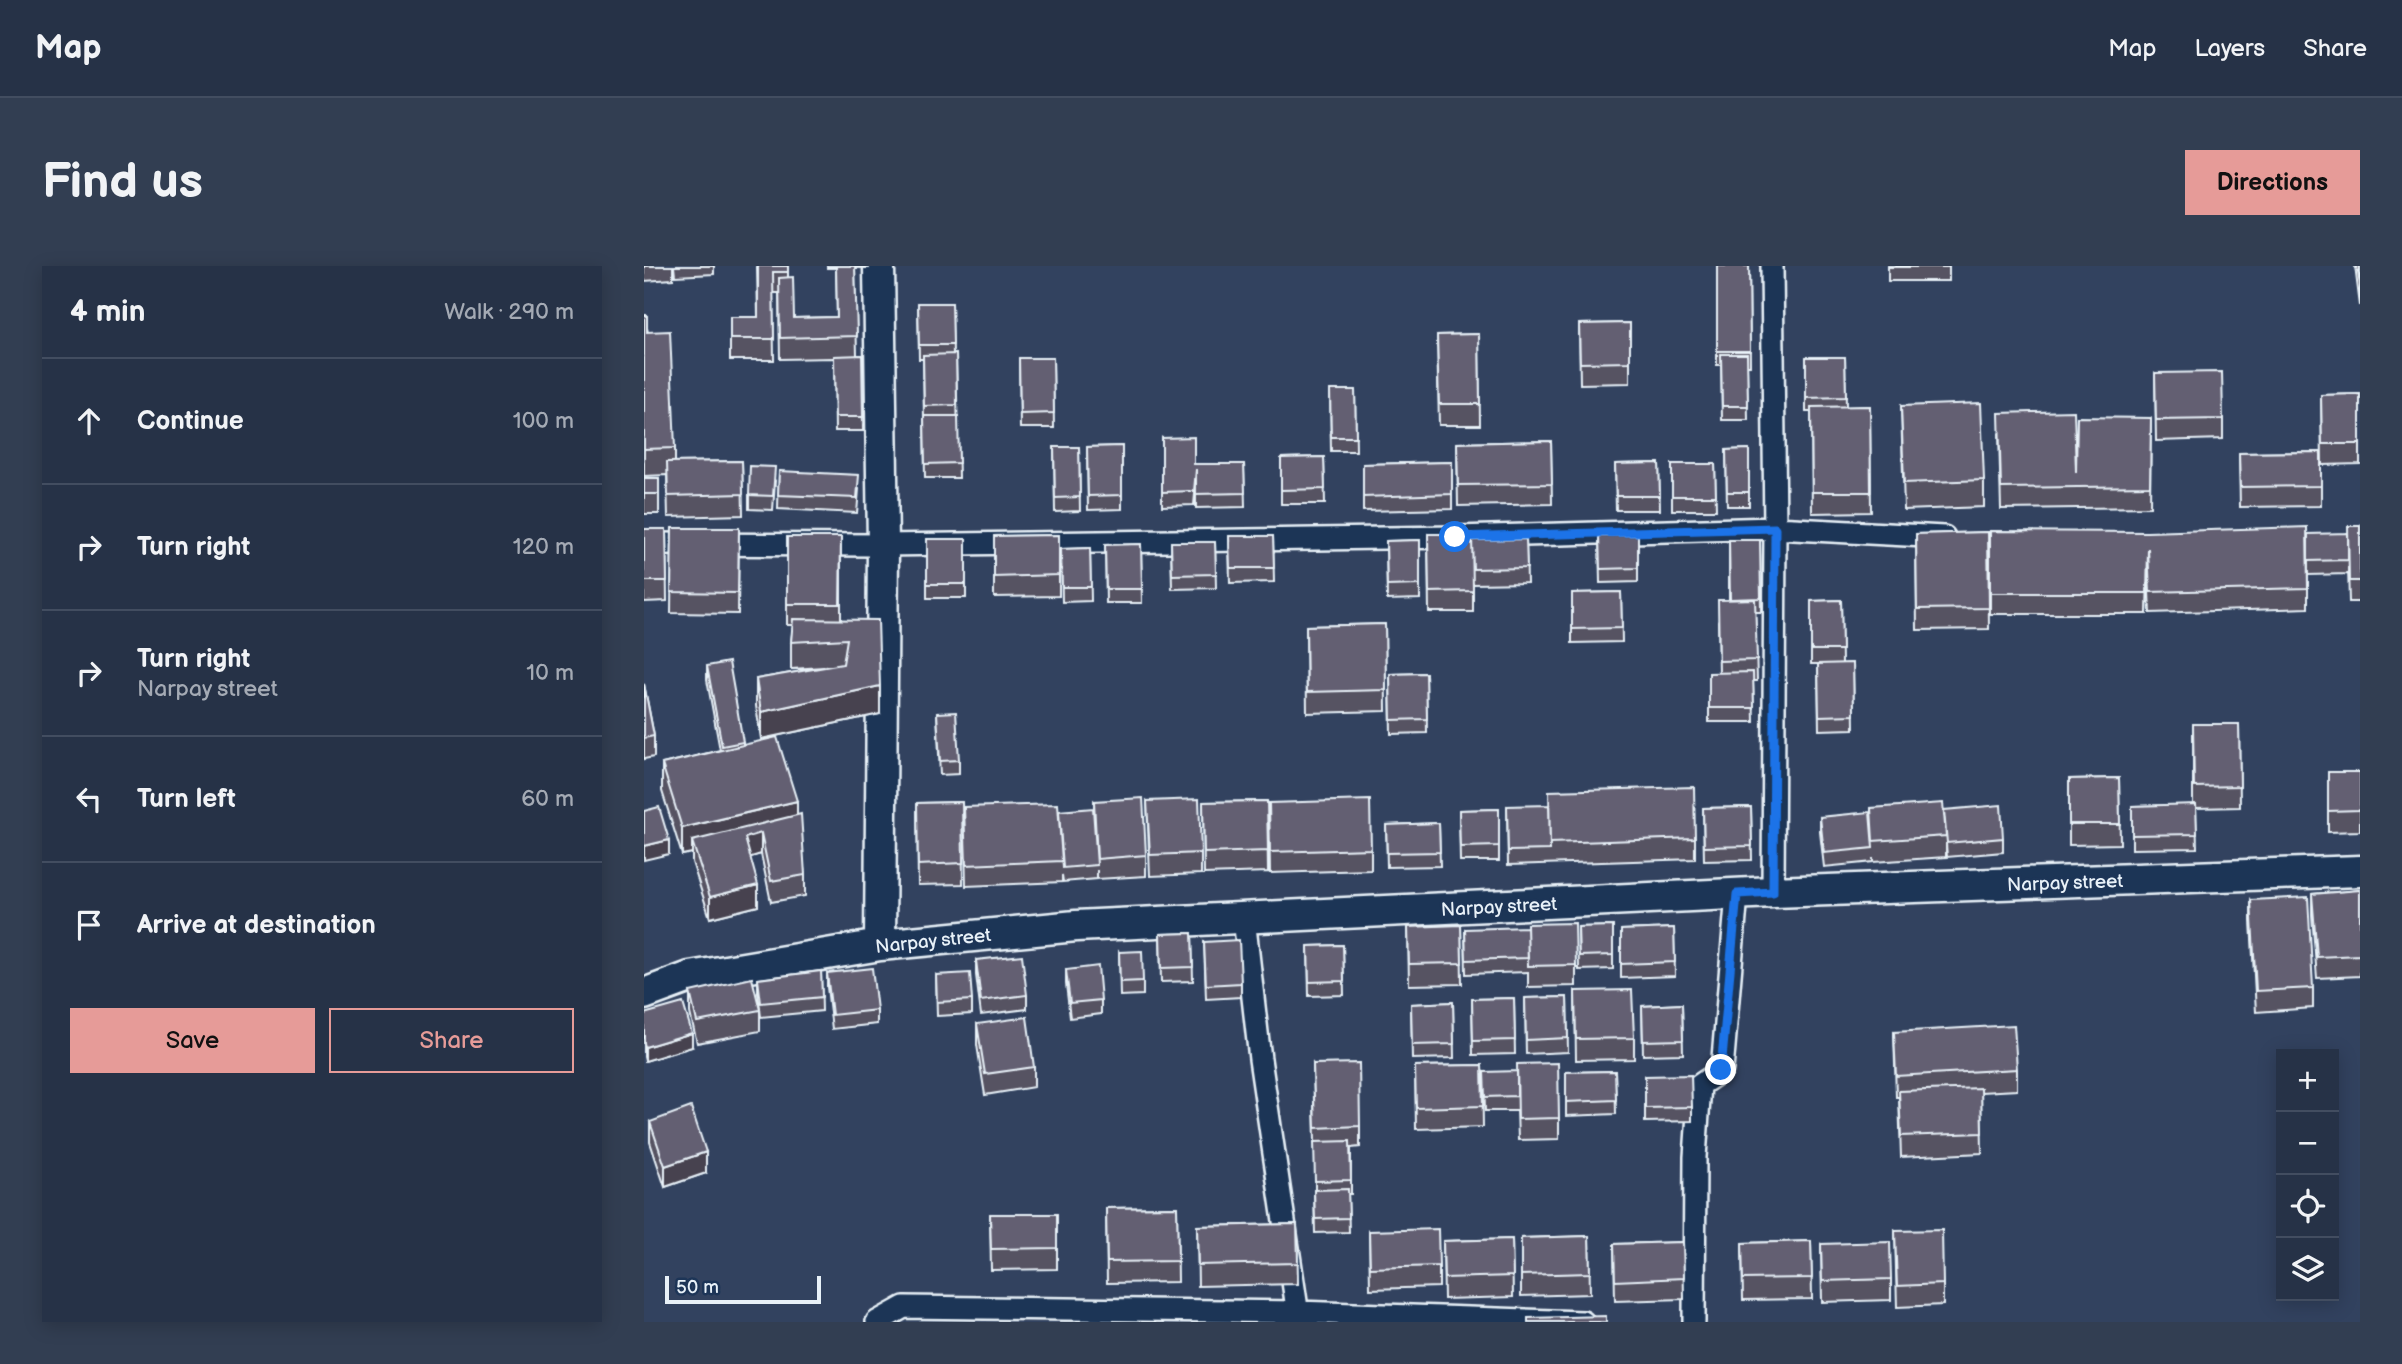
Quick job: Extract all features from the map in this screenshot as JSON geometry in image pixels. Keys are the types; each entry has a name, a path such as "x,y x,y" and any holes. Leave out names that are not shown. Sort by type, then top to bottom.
{"main road":[{"path":"879,266 883,545 880,945"},
{"name":"Narpay street","path":"644,993 690,976 880,945 1076,926 1773,892 2360,872"}],"street":[{"path":"1772,266 1775,528 1773,892"},
{"path":"644,544 883,545 1455,537 1775,528 1961,538"},
{"path":"1694,1322 1695,1157 1700,1085 1721,1070 1737,894"},
{"path":"1244,918 1260,1059 1298,1317"},
{"path":"877,1322 904,1307 1583,1322"}],"building":[{"path":"758,266 788,266 788,272 773,272 774,339 730,339 730,317 758,317"},
{"path":"836,266 855,266 857,336 780,338 779,278 793,277 794,318 837,317"},
{"path":"1717,266 1749,266 1750,351 1717,351"},
{"path":"1949,266 1949,267 1888,267"},
{"path":"918,303 952,303 953,345 919,345"},
{"path":"644,315 647,315 647,332 670,331 675,448 644,449"},
{"path":"1630,323 1630,362 1580,363 1579,324"},
{"path":"1479,334 1480,404 1439,404 1437,335"},
{"path":"956,354 957,405 924,406 923,355"},
{"path":"1721,354 1747,354 1748,406 1722,406"},
{"path":"862,355 863,417 835,417 834,356"},
{"path":"1806,357 1845,357 1846,397 1806,398"},
{"path":"1019,358 1053,358 1054,413 1020,414"},
{"path":"2222,372 2223,419 2156,420 2155,373"},
{"path":"1330,390 1355,390 1356,437 1331,437"},
{"path":"2360,394 2360,444 2322,444 2321,395"},
{"path":"1981,403 1984,480 1904,483 1901,406"},
{"path":"1870,406 1871,492 1812,492 1811,407"},
{"path":"2074,411 2076,472 2077,417 2151,418 2150,486 2001,488 1999,413"},
{"path":"924,416 958,416 959,463 925,464"},
{"path":"1194,437 1194,464 1244,464 1245,493 1196,494 1196,469 1194,491 1162,492 1162,438"},
{"path":"1551,441 1552,484 1458,485 1457,443"},
{"path":"1122,446 1122,495 1088,496 1087,447"},
{"path":"1054,447 1079,447 1080,497 1055,498"},
{"path":"1749,449 1749,492 1727,492 1726,450"},
{"path":"2321,452 2321,486 2240,487 2239,453"},
{"path":"1324,457 1325,489 1281,490 1281,458"},
{"path":"742,461 743,494 668,496 667,462"},
{"path":"1452,462 1452,494 1363,497 1363,464"},
{"path":"1659,463 1660,496 1616,496 1615,464"},
{"path":"1672,464 1715,464 1716,496 1672,496"},
{"path":"750,466 775,467 773,496 749,495"},
{"path":"779,471 859,475 857,498 778,495"},
{"path":"644,478 659,478 659,494 644,494"},
{"path":"2348,526 2360,526 2360,581 2349,581"},
{"path":"2307,527 2308,588 2150,592 2148,548 2147,593 1990,593 1990,531 2147,532"},
{"path":"672,528 739,528 738,593 671,592"},
{"path":"644,529 666,529 667,581 644,581"},
{"path":"1988,532 1989,608 1917,609 1916,534"},
{"path":"2348,533 2348,560 2308,561 2308,534"},
{"path":"1428,534 1472,534 1473,591 1429,592"},
{"path":"1059,535 1059,575 994,577 994,536"},
{"path":"1599,535 1638,535 1638,568 1600,569"},
{"path":"1229,536 1273,536 1274,568 1230,568"},
{"path":"787,537 841,537 840,604 787,604"},
{"path":"927,539 966,539 966,584 927,584"},
{"path":"1526,539 1527,568 1473,569 1472,540"},
{"path":"1420,540 1420,585 1387,586 1386,541"},
{"path":"1729,540 1760,540 1761,598 1730,599"},
{"path":"1171,542 1215,542 1216,574 1172,575"},
{"path":"1141,544 1142,589 1106,589 1105,545"},
{"path":"1090,548 1091,587 1062,587 1061,549"},
{"path":"1621,592 1622,628 1572,629 1572,593"},
{"path":"1755,599 1757,660 1719,661 1718,600"},
{"path":"1841,600 1842,650 1811,650 1811,601"},
{"path":"793,619 878,620 880,686 761,712 756,679 843,664 847,639 791,642"},
{"path":"1385,624 1386,690 1307,692 1306,626"},
{"path":"729,662 743,742 722,746 707,666"},
{"path":"1853,663 1854,715 1819,716 1818,664"},
{"path":"1753,672 1754,708 1709,708 1709,673"},
{"path":"1426,673 1427,719 1391,720 1390,674"},
{"path":"644,684 654,736 644,738"},
{"path":"956,712 959,760 940,761 937,713"},
{"path":"2193,724 2239,724 2240,786 2194,787"},
{"path":"777,737 797,801 682,828 662,764"},
{"path":"2328,772 2360,772 2360,810 2328,811"},
{"path":"2119,778 2120,824 2069,824 2069,779"},
{"path":"1694,787 1695,838 1550,843 1549,791"},
{"path":"1143,798 1146,855 1097,859 1094,801"},
{"path":"1199,799 1201,853 1150,855 1147,801"},
{"path":"1370,800 1371,849 1270,852 1269,803"},
{"path":"1267,801 1268,851 1204,853 1203,802"},
{"path":"962,802 963,863 918,865 917,803"},
{"path":"1943,803 1946,836 1873,841 1871,808"},
{"path":"1058,804 1062,861 966,865 964,807"},
{"path":"2196,804 2197,834 2132,835 2132,806"},
{"path":"1549,805 1550,850 1508,851 1507,806"},
{"path":"2001,805 2003,838 1947,843 1944,810"},
{"path":"659,807 669,840 644,846 644,811"},
{"path":"1751,807 1752,846 1704,847 1703,808"},
{"path":"1093,808 1097,865 1063,868 1059,811"},
{"path":"1499,809 1499,846 1460,847 1459,810"},
{"path":"1870,812 1873,848 1824,853 1820,817"},
{"path":"801,814 805,875 771,881 761,833 745,838 758,885 710,897 692,841"},
{"path":"1439,823 1440,852 1387,853 1386,825"},
{"path":"2360,890 2360,955 2317,957 2312,894"},
{"path":"2308,897 2313,988 2256,991 2251,900"},
{"path":"1575,923 1576,965 1528,966 1527,924"},
{"path":"1461,925 1462,963 1409,964 1408,927"},
{"path":"1613,926 1613,955 1579,956 1578,927"},
{"path":"1527,927 1528,958 1466,960 1465,929"},
{"path":"1674,928 1675,962 1621,964 1621,930"},
{"path":"1192,933 1193,967 1161,968 1160,934"},
{"path":"1239,940 1241,983 1206,985 1204,942"},
{"path":"1343,945 1344,981 1309,982 1308,946"},
{"path":"1142,951 1143,981 1120,982 1119,952"},
{"path":"1022,955 1027,995 981,1001 976,960"},
{"path":"1098,966 1101,1000 1070,1003 1066,970"},
{"path":"872,968 877,1010 832,1015 827,973"},
{"path":"821,971 822,997 761,1003 758,979"},
{"path":"970,973 972,1000 937,1002 936,975"},
{"path":"752,978 760,1010 697,1022 690,992"},
{"path":"1632,990 1634,1038 1576,1039 1575,991"},
{"path":"1567,997 1568,1038 1526,1040 1525,998"},
{"path":"1514,998 1515,1040 1473,1041 1472,999"},
{"path":"1453,1002 1454,1044 1412,1045 1411,1004"},
{"path":"683,1003 692,1033 645,1047 644,1014"},
{"path":"1682,1004 1683,1040 1643,1041 1642,1006"},
{"path":"1027,1017 1034,1067 985,1074 977,1024"},
{"path":"2014,1025 2017,1069 1896,1076 1894,1032"},
{"path":"1359,1063 1360,1126 1315,1128 1313,1064"},
{"path":"1558,1063 1559,1118 1518,1119 1517,1064"},
{"path":"1482,1065 1483,1106 1416,1108 1415,1066"},
{"path":"1517,1071 1517,1096 1485,1097 1484,1072"},
{"path":"1615,1071 1616,1100 1566,1102 1566,1072"},
{"path":"1691,1075 1692,1107 1645,1108 1645,1076"},
{"path":"1981,1088 1982,1133 1901,1136 1899,1091"},
{"path":"691,1107 706,1152 665,1166 650,1122"},
{"path":"1350,1141 1351,1180 1315,1181 1314,1142"},
{"path":"1348,1189 1349,1218 1315,1219 1314,1190"},
{"path":"1177,1207 1178,1261 1107,1262 1106,1208"},
{"path":"990,1214 1057,1214 1057,1248 991,1249"},
{"path":"1297,1224 1298,1263 1198,1265 1197,1226"},
{"path":"1438,1229 1439,1266 1370,1268 1369,1231"},
{"path":"1942,1230 1943,1284 1897,1286 1895,1231"},
{"path":"1589,1236 1590,1273 1521,1275 1521,1238"},
{"path":"1512,1239 1513,1276 1444,1278 1443,1241"},
{"path":"1811,1241 1812,1278 1743,1279 1742,1243"},
{"path":"1683,1242 1684,1278 1615,1281 1614,1244"},
{"path":"1890,1242 1891,1279 1822,1281 1821,1244"},
{"path":"1606,1316 1606,1322 1528,1322 1528,1318"}],"route":[{"path":"1455,537 1775,528 1773,892 1737,894 1721,1070"}]}
